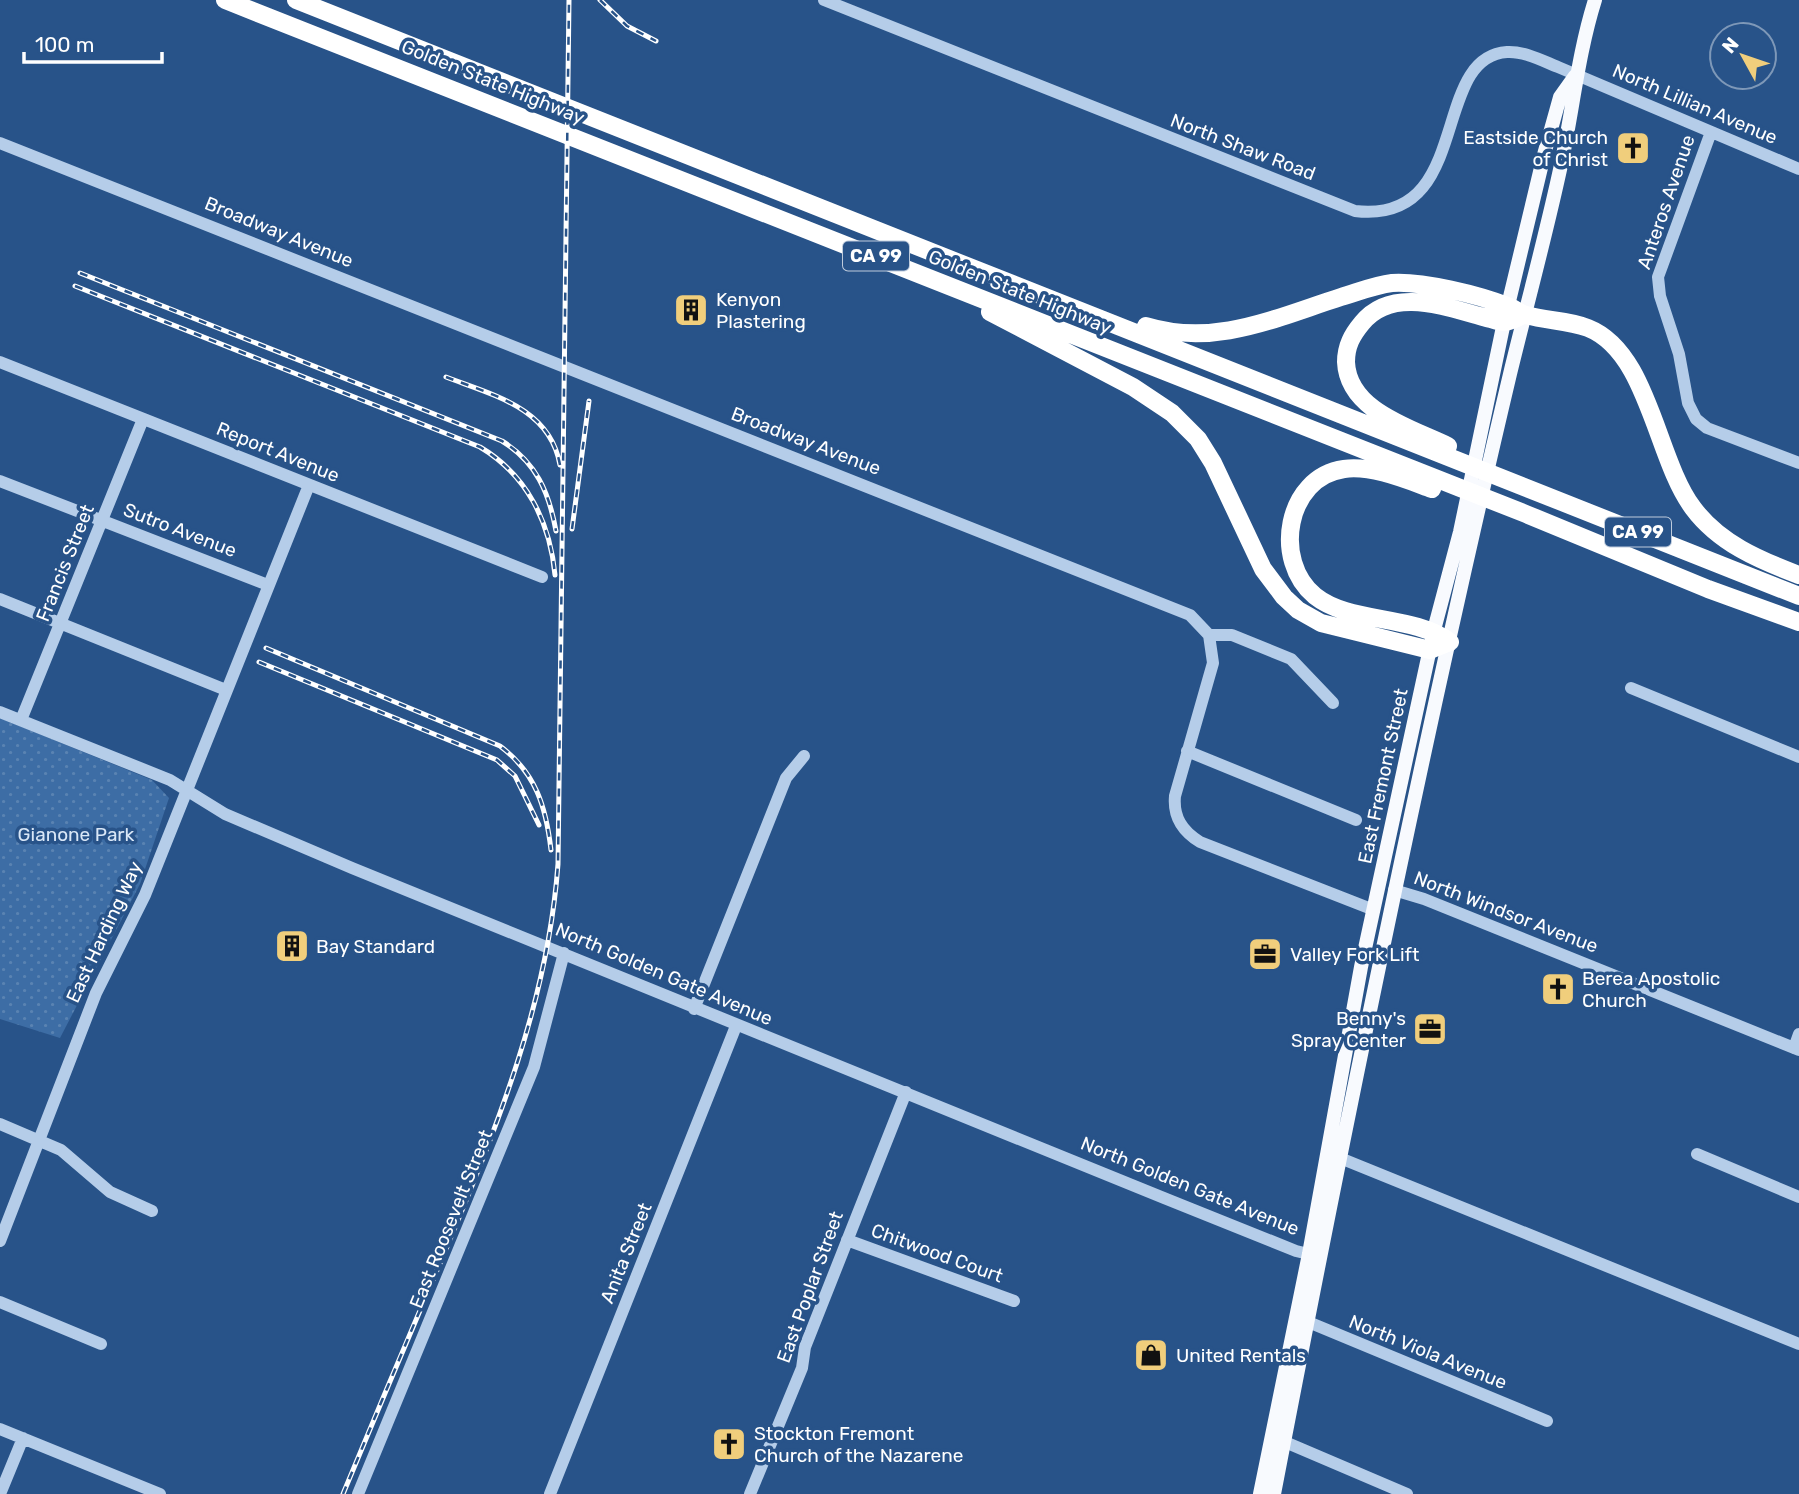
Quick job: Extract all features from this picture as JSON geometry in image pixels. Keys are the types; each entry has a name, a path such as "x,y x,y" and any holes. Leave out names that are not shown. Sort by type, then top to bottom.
{"highway":[{"name":"Golden State Highway","path":"225,0 1526,514 1708,589 1799,622"},
{"name":"Golden State Highway","path":"296,0 1799,596"},
{"path":"923,275 1133,387 1172,413 1198,439 1213,463 1264,569 1284,597 1298,610 1321,623 1430,650 1450,642"},
{"path":"1020,288 1153,328 1195,335 1245,329 1394,283 1437,289 1506,314"},
{"path":"1477,469 1466,454 1382,414 1358,397 1346,368 1346,351 1353,335 1365,320 1394,303 1524,315 1590,329 1617,347 1631,371 1675,480 1693,509 1718,534 1745,553 1799,575"},
{"path":"1450,642 1434,630 1333,605 1309,590 1294,567 1288,542 1293,514 1307,491 1324,477 1343,469 1357,469 1411,481 1496,512 1526,514"}],"main road":[{"name":"East Fremont Street","path":"1315,1256 1340,1158 1394,890 1450,642 1466,533 1489,433 1524,315 1560,169 1576,93 1575,76 1595,0"},
{"name":"East Fremont Street","path":"1489,433 1506,314 1560,97 1575,76"},
{"name":"East Fremont Street","path":"1260,1494 1278,1439 1315,1256 1378,886 1434,630 1466,533"},
{"path":"1378,886 1394,890"},
{"name":"East Fremont Street","path":"1274,1494 1278,1439"}],"street":[{"name":"North Shaw Road","path":"824,0 1215,157 1355,211 1370,213 1390,211 1406,204 1427,183 1469,78 1483,61 1498,54 1515,53 1575,76"},
{"name":"North Lillian Avenue","path":"1575,76 1799,169"},
{"name":"Anteros Avenue","path":"1710,132 1658,277 1660,296 1679,354 1688,403 1696,419 1707,428 1799,463"},
{"name":"Broadway Avenue","path":"0,143 1176,609 1199,622 1209,635"},
{"name":"Report Avenue","path":"0,362 542,577"},
{"name":"Francis Street","path":"21,720 143,419"},
{"name":"Sutro Avenue","path":"0,481 268,585"},
{"name":"East Harding Way","path":"0,1241 96,993 130,930 188,792 309,485"},
{"path":"0,599 226,690"},
{"path":"1333,703 1291,659 1232,635 1209,635 1211,673 1174,803 1176,816 1188,833 1200,842 1374,911"},
{"path":"1631,688 1799,757"},
{"name":"North Golden Gate Avenue","path":"0,712 170,780 245,823 694,1009 906,1092 1188,1208 1315,1256"},
{"path":"1187,751 1356,820"},
{"path":"694,1009 786,778 804,756"},
{"name":"North Windsor Avenue","path":"1394,890 1424,899 1796,1049"},
{"name":"East Roosevelt Street","path":"358,1494 534,1067 564,953"},
{"name":"Anita Street","path":"550,1494 736,1026"},
{"path":"1796,1049 1799,1034"},
{"name":"East Poplar Street","path":"750,1494 802,1368 806,1347 906,1092"},
{"path":"0,1124 40,1140 75,1160 110,1192 152,1211"},
{"path":"1697,1154 1799,1196"},
{"path":"1340,1158 1799,1344"},
{"name":"Chitwood Court","path":"847,1240 1014,1301"},
{"path":"0,1302 101,1344"},
{"name":"North Viola Avenue","path":"1302,1320 1547,1420"},
{"path":"0,1429 160,1494"},
{"path":"0,1494 23,1438"},
{"path":"1278,1439 1407,1494"}],"green space":[{"name":"Gianone Park","path":"0,718 152,780 169,798 140,884 60,1038 0,1019"}],"railway":[{"path":"343,1494 502,1108 532,1013 552,915 558,864 569,0"},
{"path":"600,0 627,26 656,41"},
{"path":"80,273 502,441 524,458 539,479 556,531"},
{"path":"75,286 480,447 511,471 533,502 548,537 555,575"},
{"path":"446,377 500,398 532,417 545,430 560,465"},
{"path":"572,529 589,401"},
{"path":"266,648 500,746 531,779 546,819 551,850"},
{"path":"259,662 497,760 515,776 539,825"}],"place":[{"name":"Eastside Church of Christ","path":"1633,148"},
{"name":"Kenyon Plastering","path":"691,310"},
{"name":"Bay Standard","path":"292,946"},
{"name":"Valley Fork Lift","path":"1265,954"},
{"name":"Berea Apostolic Church","path":"1558,989"},
{"name":"Benny's Spray Center","path":"1430,1029"},
{"name":"United Rentals","path":"1151,1355"},
{"name":"Stockton Fremont Church of the Nazarene","path":"729,1444"}]}
